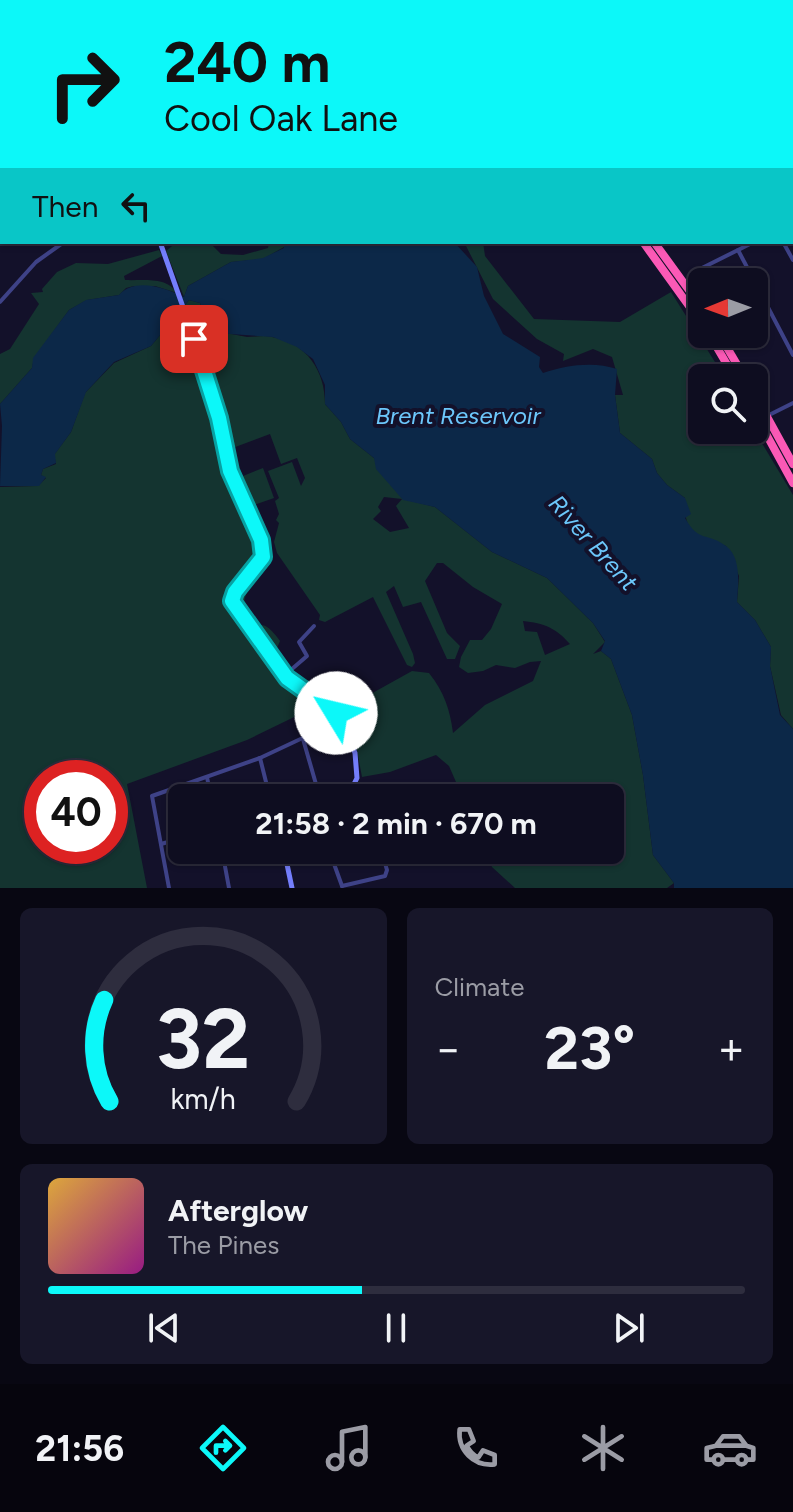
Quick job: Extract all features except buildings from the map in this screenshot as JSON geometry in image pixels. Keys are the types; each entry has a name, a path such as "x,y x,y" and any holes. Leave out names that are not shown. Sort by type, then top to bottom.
{"highway":[{"path":"644,244 688,305"},
{"path":"655,244 688,289"},
{"path":"768,418 793,464"},
{"path":"768,437 793,483"}],"street":[{"path":"0,302 36,262 61,244"},
{"path":"161,244 219,418 230,471 264,551 232,601 285,675 341,720 352,743 357,774 354,784"},
{"path":"702,268 750,244"},
{"path":"738,250 793,355"},
{"path":"768,416 793,403"},
{"path":"285,675 307,656 299,642 314,626"},
{"path":"169,888 152,796 260,758 341,720"},
{"path":"303,738 316,784"},
{"path":"260,758 266,784"},
{"path":"207,777 208,784"},
{"path":"161,844 168,842"},
{"path":"225,864 229,888"},
{"path":"283,888 292,887 287,864"},
{"path":"334,864 342,887 385,876 385,864"}],"green space":[{"path":"175,244 211,244 221,254 243,255 268,248 269,244 284,244 284,247 263,259 231,262 188,286 184,297 166,251"},
{"path":"465,244 483,244 485,256 534,319 620,322 671,292 688,319 688,348 706,348 716,364 688,364 688,444 762,444 793,495 793,729 781,715 770,666 771,647 755,620 737,602 739,576 726,546 699,535 689,526 685,498 667,485 657,473 652,459 620,433 615,395 623,395 612,357 593,349 563,361 564,354 537,339 493,299"},
{"path":"159,250 162,256 124,276 125,280 160,282 177,293 155,286 134,286 126,288 119,295 87,300 69,310 34,358 32,368 0,404 0,354 10,349 39,304 31,293 43,292 42,289 57,272 76,263 108,264"},
{"path":"189,300 200,303 210,330 247,337 269,336 295,345 304,352 312,360 322,380 325,404 341,422 350,439 374,458 403,499 435,507 492,552 547,578 593,623 605,642 593,654 601,651 611,659 632,715 653,855 674,883 667,888 515,888 492,867 491,864 624,864 624,784 457,784 449,766 436,755 390,772 362,777 355,740 342,710 412,671 429,673 446,701 453,733 485,705 533,681 541,661 515,668 496,665 468,673 459,667 470,640 482,640 491,629 502,604 473,587 443,563 437,563 425,581 447,633 460,646 455,659 447,659 421,602 403,607 394,586 386,592 413,654 415,663 412,667 407,665 373,597 325,622 319,620 320,615 277,553 274,542 279,523 276,520 279,514 275,501 279,498 268,471 292,462 301,486 305,478 297,458 281,464 270,434 230,449 220,408 213,410 226,468 260,544 261,554 229,599 297,690 319,705 247,740 128,784 128,760 24,760 24,864 128,864 128,789 147,888 0,888 0,487 38,486 46,478 41,475 43,469 56,464 54,455 71,432 85,393 114,363 151,346","holes":["384,497 402,499 396,506 409,528 390,532 373,519 381,511 378,507","523,621 555,630 570,644 545,655 537,632 525,631"]},
{"path":"263,468 274,498 254,505 243,476"},
{"path":"261,560 266,561 244,601 248,615 269,628 280,641 277,648 271,651 235,605 234,597"}],"water":[{"name":"Brent Reservoir","path":"284,244 456,244 477,267 484,296 503,334 540,357 539,367 543,373 580,365 617,369 615,395 620,433 652,459 657,473 667,485 685,498 691,514 685,518 690,526 731,551 738,572 737,602 755,620 771,647 770,666 780,715 793,729 793,888 674,888 674,883 653,855 632,715 611,659 601,651 605,641 593,623 547,578 492,552 435,507 403,500 376,469 374,458 350,439 341,422 325,404 325,385 313,359 297,347 273,337 215,333 210,330 207,316 196,311 202,308 200,303 189,300 151,346 114,362 86,392 71,432 55,454 56,463 43,469 41,475 46,477 39,486 0,486 0,404 32,368 33,358 69,310 86,300 119,295 133,286 150,286 184,297 188,286 231,262 263,258 284,248"}],"route":[{"path":"194,339 219,418 230,471 264,551 263,557 233,595 233,605 287,678 336,713"}],"water label":[{"name":"River Brent","path":"593,543"}]}
